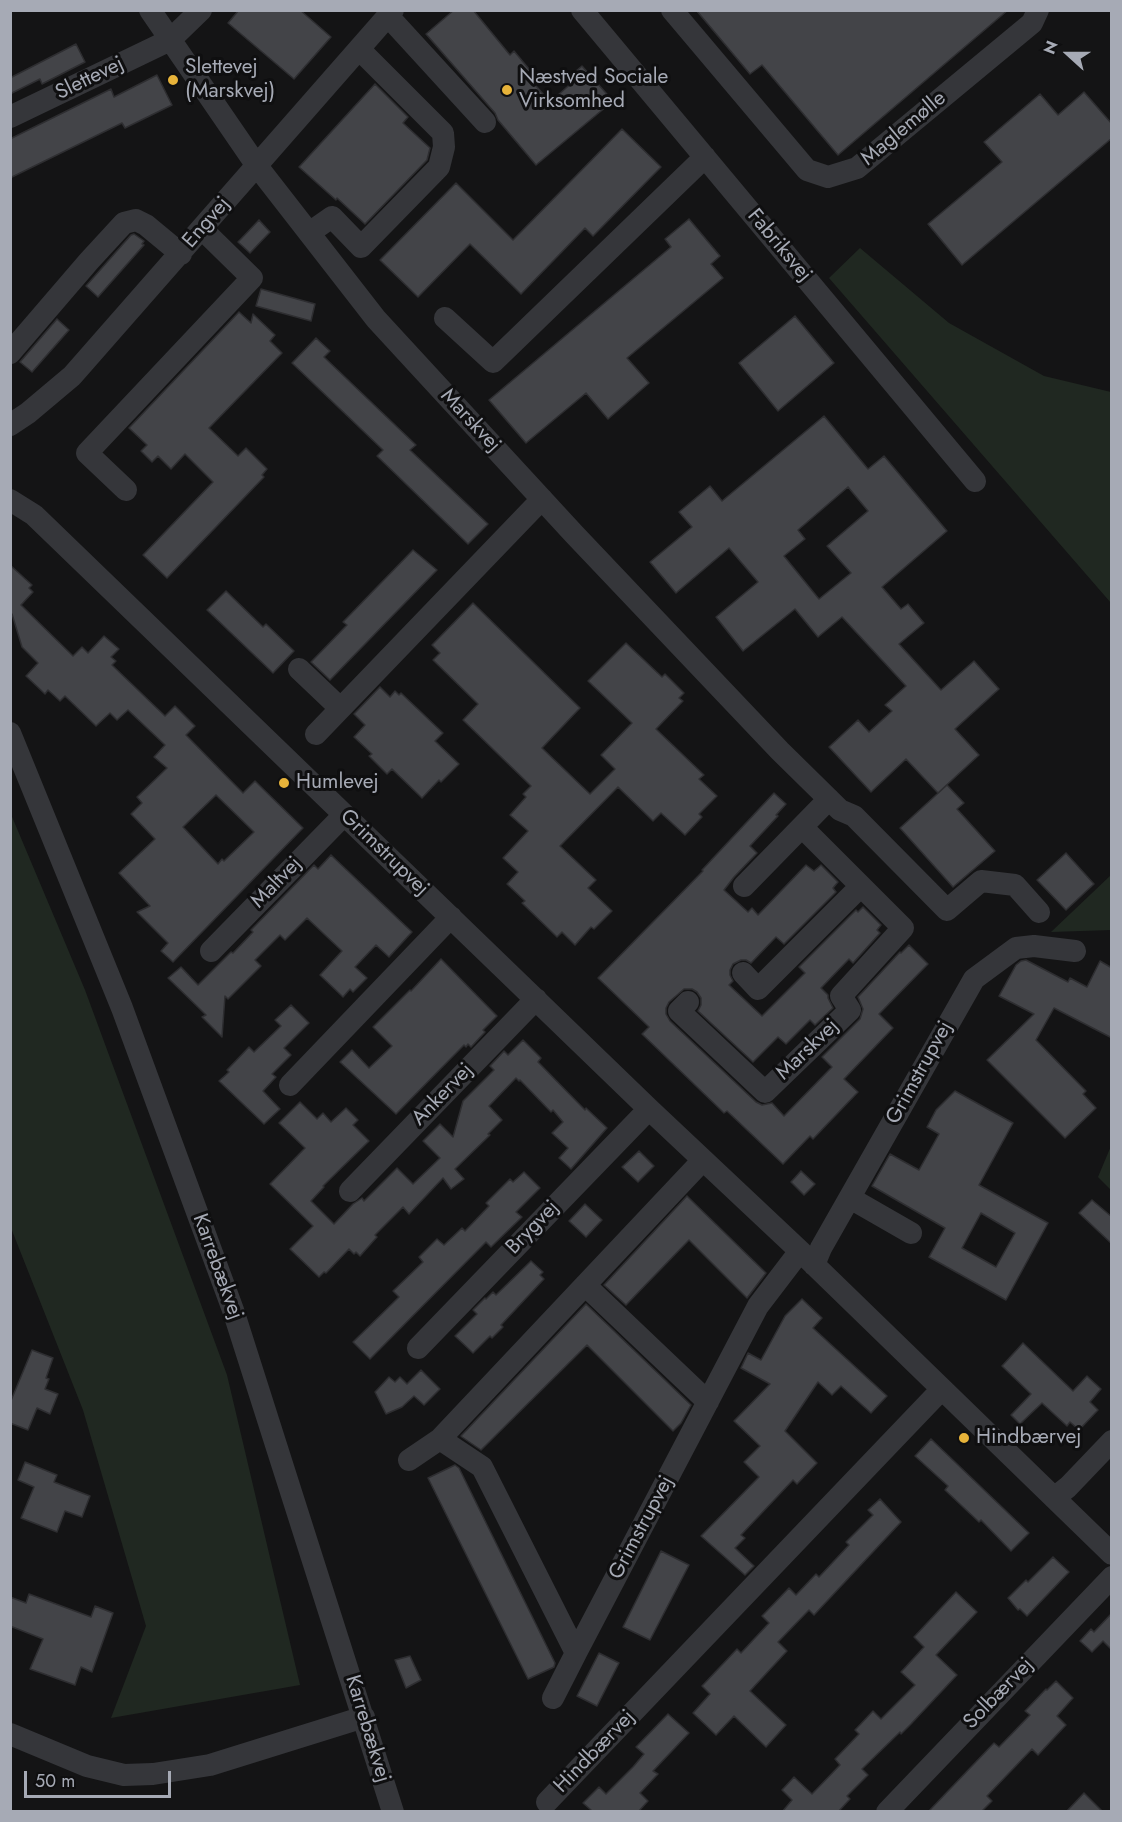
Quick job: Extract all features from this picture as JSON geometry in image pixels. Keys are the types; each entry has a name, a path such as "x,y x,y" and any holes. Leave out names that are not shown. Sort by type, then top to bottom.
{"street":[{"name":"Marskvej","path":"150,10 257,166 376,319 780,751 835,805 854,816 947,910 981,881 1015,885 1039,912"},
{"name":"Slettevej","path":"10,117 170,40 201,10"},
{"name":"Fabriksvej","path":"582,10 975,481"},
{"name":"Maglemølle","path":"672,10 807,170 828,177 858,168 1032,22 1038,10"},
{"path":"390,13 485,122"},
{"name":"Engvej","path":"10,425 72,376 390,13"},
{"path":"309,233 332,217 362,247 439,167 444,147 443,133 359,49"},
{"path":"445,318 493,362 705,157"},
{"path":"10,353 124,223 136,220 146,225 181,254"},
{"path":"126,490 87,453 252,278 202,229"},
{"path":"316,734 542,499"},
{"name":"Grimstrupvej","path":"10,500 34,515 1112,1554"},
{"path":"299,669 340,708"},
{"name":"Karrebækvej","path":"10,733 122,1008 233,1310 393,1812"},
{"path":"744,886 802,827 835,805"},
{"name":"Maltvej","path":"211,951 344,814"},
{"name":"Marskvej","path":"688,1002 679,1011 765,1092 850,1010 840,996 903,928 802,827"},
{"path":"743,973 758,989 861,886"},
{"path":"290,1085 451,917"},
{"name":"Grimstrupvej","path":"553,1698 758,1306 807,1258 821,1248 974,979 1016,948 1034,946 1075,951"},
{"name":"Ankervej","path":"350,1191 536,999"},
{"name":"Brygvej","path":"418,1348 649,1109"},
{"path":"409,1460 440,1439 703,1160"},
{"path":"850,1198 911,1233"},
{"path":"585,1285 708,1402"},
{"name":"Hindbærvej","path":"547,1802 941,1390"},
{"path":"440,1439 482,1467 576,1653"},
{"path":"1054,1498 1068,1487 1112,1441"},
{"name":"Solbærvej","path":"887,1812 1112,1577"},
{"path":"10,1734 87,1766 124,1775 153,1774 210,1765 364,1717"}],"shaded area":[{"path":"860,248 949,323 1044,376 1111,392 1111,603 829,278"},
{"path":"10,812 85,990 227,1375 300,1685 111,1718 146,1626 83,1410 11,1228"},
{"path":"1111,875 1111,930 1051,932"},
{"path":"1111,1146 1112,1190 1098,1177"}],"building":[{"path":"239,10 300,10 331,37 294,79 228,23"},
{"name":"Næstved Sociale Virksomhed","path":"454,10 473,10 510,55 514,51 534,75 530,79 550,102 574,81 570,76 582,66 613,101 536,165 498,120 495,113 426,34"},
{"path":"696,10 1008,10 838,155 762,65 750,74"},
{"path":"76,44 85,62 42,84 40,79 10,94 10,78"},
{"path":"157,75 172,105 125,128 122,123 10,178 10,139 111,89 114,97"},
{"path":"375,84 408,117 403,123 430,148 427,160 365,224 299,167"},
{"path":"1084,92 1112,124 1112,138 962,265 928,224 1002,162 984,142 1040,94 1058,115"},
{"path":"622,129 661,167 593,236 585,228 521,294 470,244 418,297 380,260 456,183 513,240"},
{"path":"689,219 720,256 711,264 723,278 627,358 649,383 608,419 586,393 526,443 489,400 671,247 665,239"},
{"path":"259,220 270,232 250,253 238,242"},
{"path":"134,234 144,241 142,244 144,245 98,297 86,286"},
{"path":"261,289 315,304 311,321 256,306"},
{"path":"239,312 251,323 253,314 275,335 270,341 282,353 209,428 238,456 246,448 267,469 262,475 264,477 167,578 143,555 213,482 185,454 171,469 158,456 152,462 141,451 147,445 129,428"},
{"path":"795,316 834,363 778,411 739,363"},
{"path":"57,319 69,330 32,372 20,362"},
{"path":"316,338 330,351 324,357 416,445 410,450 488,524 468,544 377,456 383,450 292,363"},
{"path":"824,416 868,469 884,456 947,531 882,587 901,609 908,604 924,623 899,644 941,690 974,661 999,689 955,729 979,755 938,793 906,759 871,792 829,747 858,720 869,732 892,711 885,705 906,686 842,617 818,637 795,609 743,651 716,617 758,582 729,548 676,593 650,562 692,527 679,512 710,486 722,501","holes":["848,487 868,511 827,546 851,573 819,599 784,556 805,539 798,530"]},
{"path":"413,550 437,570 330,680 311,662 347,625 343,622"},
{"path":"10,565 32,585 29,588 33,592 21,605 73,656 82,647 88,653 104,636 119,649 111,657 116,661 112,665 165,716 175,706 195,726 186,735 243,793 255,781 303,828 173,962 161,951 168,943 137,912 150,906 119,873 155,839 131,814 142,803 137,797 167,768 154,757 165,745 128,710 117,720 110,713 96,726 65,696 60,701 48,690 45,694 26,676 38,663 22,647 12,614 10,616","holes":["216,795 254,832 218,864 183,827"]},
{"path":"226,591 263,627 266,624 294,651 273,673 207,610"},
{"path":"473,603 580,708 542,748 590,794 615,769 601,755 632,723 588,681 626,643 662,677 665,674 684,693 679,698 683,701 656,729 704,775 699,779 717,796 699,814 702,817 685,835 661,813 653,821 618,787 560,846 596,880 588,888 612,911 594,929 591,927 575,945 562,932 557,937 522,903 525,901 507,884 518,872 503,858 528,831 510,815 526,797 523,794 531,786 463,720 478,704 433,660 440,653 432,645"},
{"path":"380,687 390,697 395,691 399,695 401,693 443,733 435,741 459,764 422,798 392,769 387,774 369,756 372,754 354,737 365,725 354,714"},
{"path":"947,785 964,803 957,809 995,851 953,887 900,828"},
{"path":"774,793 786,804 750,846 757,853 724,890 748,912 752,908 758,915 806,865 814,871 821,865 838,882 833,888 836,892 784,944 776,937 751,963 741,960 733,964 730,975 733,981 729,985 762,1016 805,973 799,967 856,910 858,912 863,907 881,925 877,930 880,933 853,963 849,959 821,988 828,995 833,1008 815,1025 810,1020 786,1044 778,1037 753,1062 698,1011 701,998 692,989 684,989 669,1002 666,1014 670,1021 756,1102 762,1105 772,1103 784,1116 832,1067 822,1057 860,1019 863,1009 858,997 900,952 909,945 928,964 879,1014 893,1028 844,1079 858,1092 813,1139 810,1136 783,1164 727,1111 724,1113 642,1034 649,1027 598,978 703,871"},
{"path":"1066,853 1094,884 1066,910 1037,880"},
{"path":"331,855 412,932 389,957 376,945 355,967 367,978 353,992 350,989 343,997 320,975 342,951 307,918 285,940 280,935 255,960 261,966 228,999 225,996 222,1037 202,1017 206,1015 168,978 181,967 198,985 231,952 233,953 253,932 251,930 314,865 318,869"},
{"path":"441,959 497,1016 471,1047 468,1044 466,1047 464,1045 396,1114 340,1062 352,1050 369,1068 392,1046 373,1027"},
{"path":"1026,960 1068,982 1070,978 1087,987 1100,961 1112,968 1112,1038 1054,1008 1036,1040 1086,1091 1083,1094 1096,1108 1065,1138 987,1060 1034,1014 999,996 1016,965"},
{"path":"291,1005 309,1023 284,1048 291,1055 272,1074 276,1077 263,1091 280,1109 264,1124 219,1081 249,1047 254,1052 281,1026 275,1020"},
{"path":"523,1040 541,1058 538,1062 585,1110 586,1108 607,1128 571,1169 559,1158 568,1148 552,1133 563,1122 553,1110 551,1112 516,1078 489,1106 502,1120 455,1169 464,1179 451,1189 443,1178 409,1214 403,1207 375,1235 377,1237 360,1256 349,1249 326,1273 324,1272 319,1277 290,1249 313,1226 270,1184 305,1148 279,1123 300,1102 317,1119 323,1113 331,1122 346,1108 358,1120 353,1125 369,1141 311,1201 334,1224 353,1204 362,1198 364,1201 397,1168 413,1184 440,1158 423,1141 440,1124 453,1137 463,1101 494,1070 490,1066 504,1051 508,1055"},
{"path":"955,1091 1013,1123 979,1185 1048,1223 1006,1300 929,1257 945,1228 872,1186 890,1154 919,1170 939,1134 927,1127 936,1110","holes":["981,1213 1015,1233 996,1267 962,1248"]},
{"path":"639,1151 654,1166 638,1182 622,1167"},
{"path":"801,1171 815,1184 804,1195 791,1182"},
{"path":"524,1172 540,1188 516,1212 522,1217 491,1247 486,1242 370,1359 353,1342 399,1297 393,1291 423,1262 419,1257 437,1239 444,1245 462,1228 465,1231 489,1206 486,1203 510,1179 513,1182"},
{"path":"687,1196 766,1273 747,1298 689,1240 626,1305 604,1285"},
{"path":"1092,1200 1112,1217 1112,1244 1079,1213"},
{"path":"585,1204 602,1220 586,1237 569,1221"},
{"path":"531,1261 543,1272 540,1275 544,1279 501,1325 503,1327 473,1353 455,1336 477,1314 473,1310 485,1298 493,1292 496,1295"},
{"path":"802,1299 822,1318 813,1328 887,1396 871,1413 841,1386 832,1395 818,1382 785,1431 817,1463 797,1484 793,1480 741,1535 745,1538 735,1548 754,1566 745,1575 701,1536 759,1477 744,1462 760,1446 734,1421 770,1384 741,1368 748,1353 761,1360 785,1316"},
{"path":"586,1304 691,1405 681,1423 673,1431 587,1345 481,1450 462,1437 461,1436"},
{"path":"1023,1343 1073,1391 1087,1376 1101,1389 1090,1402 1098,1410 1079,1430 1070,1422 1067,1426 1042,1403 1020,1424 1011,1415 1031,1394 1002,1366"},
{"path":"32,1350 53,1358 45,1389 58,1394 50,1414 37,1408 28,1430 10,1423 10,1403"},
{"path":"421,1370 440,1389 424,1405 414,1396 402,1407 386,1414 375,1392 389,1377 395,1382 400,1377 407,1384"},
{"path":"931,1439 1029,1533 1011,1551 981,1520 979,1522 945,1490 948,1486 915,1456"},
{"path":"25,1462 57,1475 54,1482 90,1496 82,1517 65,1511 57,1532 21,1518 34,1487 18,1480"},
{"path":"455,1465 459,1468 555,1663 554,1667 528,1679 428,1478"},
{"path":"880,1499 901,1522 814,1615 809,1610 778,1642 787,1651 750,1691 786,1725 766,1747 734,1716 716,1735 693,1713 710,1694 702,1686 737,1649 741,1653 769,1623 762,1616 789,1588 796,1595 816,1574 819,1577 849,1545 846,1542 873,1515 868,1510"},
{"path":"661,1551 689,1565 650,1640 623,1627"},
{"path":"1053,1557 1069,1572 1027,1616 1020,1609 1018,1610 1008,1598"},
{"path":"956,1592 977,1612 936,1655 957,1675 901,1734 900,1732 862,1769 868,1775 847,1796 850,1799 838,1812 782,1812 792,1800 782,1790 794,1777 812,1794 840,1765 835,1759 859,1734 855,1730 873,1711 881,1719 915,1685 901,1672 924,1647 914,1637"},
{"path":"29,1594 91,1617 95,1606 113,1613 92,1672 81,1667 75,1685 30,1669 43,1639 10,1626 10,1597 26,1603"},
{"path":"1112,1613 1112,1650 1103,1641 1092,1652 1080,1641 1091,1629 1094,1632"},
{"path":"599,1653 619,1663 597,1706 577,1696"},
{"path":"410,1656 421,1680 406,1688 395,1660"},
{"path":"1056,1681 1073,1698 1057,1716 1066,1725 1038,1755 1032,1749 987,1796 992,1801 981,1812 928,1812 994,1743 999,1747 1030,1715 1025,1711"},
{"path":"668,1714 689,1733 653,1771 658,1774 640,1793 648,1801 638,1812 590,1812 591,1810 583,1803 599,1787 606,1794 633,1767 644,1754 636,1747"},
{"path":"1084,1793 1103,1812 1066,1812"}],"place":[{"name":"Slettevej (Marskvej)","path":"173,80"},
{"name":"Næstved Sociale Virksomhed","path":"507,90"},
{"name":"Humlevej","path":"284,783"},
{"name":"Hindbærvej","path":"964,1438"}]}
